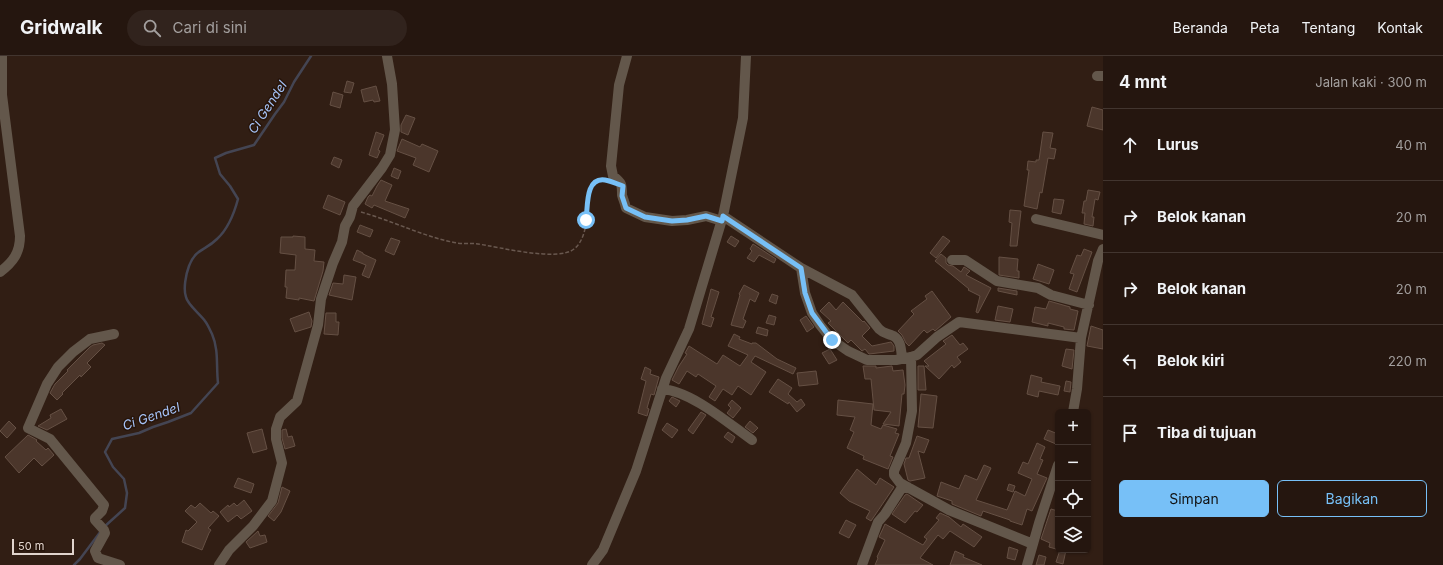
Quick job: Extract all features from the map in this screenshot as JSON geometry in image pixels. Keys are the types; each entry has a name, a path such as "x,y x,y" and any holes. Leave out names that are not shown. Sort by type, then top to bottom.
{"street":[{"path":"0,272 15,258 18,252 20,240 1,94 2,56"},
{"path":"219,565 229,550 253,526 272,500 282,463 276,439 276,430 280,417 297,401 318,325 321,299 342,242 345,226 350,217 352,206 390,155 395,130 392,84 387,56"},
{"path":"627,56 619,85 611,166 613,176 620,181 623,186 622,196 626,208 645,217 672,221 706,216 723,218 801,268 852,295 882,332 895,336 899,341 906,358 912,411 906,443 894,471 894,475 900,483 949,510 1033,544"},
{"path":"592,565 602,550 636,471 666,378 689,329 723,218 743,118 746,56"},
{"path":"1036,219 1103,235"},
{"path":"1074,409 1078,389 1081,338 1098,261 1103,249"},
{"path":"952,260 964,260 997,281 1038,288 1051,294 1089,305"},
{"path":"801,268 805,293 812,313 832,340 848,351 867,360 896,360 917,355 959,322 1081,338"},
{"path":"114,334 90,339 73,352 58,367 47,384 28,428 50,439 104,505 102,511 95,518 102,528 103,536 95,548 96,555 102,559 120,565"},
{"path":"662,389 676,391 691,399 752,440"},
{"path":"1027,565 1055,474"},
{"path":"862,565 878,522 901,489 908,487"}],"path":[{"path":"352,210 362,212 415,231 458,243 478,244 498,248 558,255 574,249 583,237 588,208 588,194 592,185 599,180 606,180"}],"building":[{"path":"347,81 354,83 351,93 344,92"},
{"path":"376,86 380,101 374,102 373,100 364,102 361,90"},
{"path":"333,92 343,95 340,108 330,105"},
{"path":"1092,107 1103,110 1103,130 1087,126"},
{"path":"406,115 415,118 408,135 401,132 401,125"},
{"path":"376,132 384,135 378,150 380,151 377,158 369,155"},
{"path":"1043,132 1053,133 1050,148 1056,149 1054,159 1048,158 1042,193 1040,192 1037,209 1024,206 1029,170 1027,170 1028,161 1036,162 1036,160 1039,160"},
{"path":"402,139 420,147 422,144 438,151 429,172 413,165 416,158 397,151"},
{"path":"334,157 342,160 339,168 331,164"},
{"path":"394,168 401,171 398,179 391,176"},
{"path":"381,180 392,185 385,201 409,209 405,218 374,205 372,208 365,204 368,197 370,195 372,196"},
{"path":"1088,190 1100,192 1098,200 1095,199 1092,217 1094,217 1093,226 1084,224 1085,213 1082,213"},
{"path":"328,195 345,202 340,215 323,208"},
{"path":"1054,199 1064,200 1061,214 1052,212"},
{"path":"1010,210 1021,211 1017,246 1010,246 1012,223 1009,222"},
{"path":"360,225 373,230 370,237 357,232"},
{"path":"731,236 739,241 735,247 727,242"},
{"path":"943,236 950,241 936,258 930,253"},
{"path":"281,237 305,237 305,249 315,250 314,261 324,262 323,271 314,301 299,298 299,300 286,298 286,270 295,270 296,255 280,253"},
{"path":"391,238 400,241 394,255 385,251"},
{"path":"753,244 776,259 774,263 759,255 754,262 747,258 752,251 750,249"},
{"path":"1084,249 1092,252 1077,292 1069,289 1074,274 1070,273 1077,255 1081,256"},
{"path":"357,250 376,260 369,278 362,275 366,265 353,260"},
{"path":"941,254 946,258 946,263 948,265 953,266 961,272 964,267 970,271 966,275 991,288 978,313 976,312 980,296 968,290 969,289 935,261"},
{"path":"999,257 1018,259 1017,271 1019,271 1019,278 999,275"},
{"path":"1038,264 1054,270 1049,284 1033,279"},
{"path":"344,275 356,277 352,300 329,295 333,283 343,284"},
{"path":"744,285 759,293 755,302 750,299 743,319 746,321 743,328 731,325 740,295 739,294"},
{"path":"998,288 1017,291 1017,295 998,291"},
{"path":"711,289 719,292 711,317 714,318 711,327 702,324"},
{"path":"932,291 951,317 935,331 933,329 927,333 924,330 909,346 898,331 914,314 911,311 927,299 925,296"},
{"path":"772,294 778,296 776,304 769,301"},
{"path":"1049,301 1078,311 1074,330 1064,329 1064,327 1048,323 1048,326 1032,322 1035,307 1046,309"},
{"path":"829,302 836,310 843,302 863,322 864,321 870,328 862,336 872,346 891,342 894,346 894,351 869,354 865,349 862,351 851,340 848,343 828,323 831,321 820,311"},
{"path":"998,306 1013,309 1010,322 995,320"},
{"path":"309,312 312,321 311,327 295,332 290,319"},
{"path":"326,313 336,313 336,322 339,322 338,335 324,334"},
{"path":"769,315 776,317 774,325 766,323"},
{"path":"806,316 814,327 807,332 800,320"},
{"path":"1091,326 1103,330 1103,349 1087,346"},
{"path":"758,327 768,330 767,336 756,333"},
{"path":"734,334 740,337 739,339 752,344 756,343 777,359 796,368 793,374 755,356 751,362 766,372 751,395 738,386 732,395 723,389 715,401 709,397 716,386 698,374 696,377 687,371 679,384 672,380 687,354 685,353 689,346 717,364 723,355 740,366 748,355 728,346"},
{"path":"952,335 960,345 963,343 968,349 957,357 961,362 954,368 952,365 939,379 925,366 929,366 924,361 946,344 943,341"},
{"path":"102,343 105,345 87,363 91,367 81,377 80,375 57,400 50,393 55,384 90,347"},
{"path":"830,349 837,360 829,364 822,353"},
{"path":"1066,349 1074,350 1072,369 1062,366"},
{"path":"863,366 876,366 876,368 892,366 893,371 903,370 905,385 904,394 902,394 899,426 883,424 891,412 874,410 871,379 865,379"},
{"path":"918,366 924,366 926,390 918,390"},
{"path":"645,367 651,370 650,374 659,377 654,395 651,394 647,408 649,409 647,416 638,413 646,381 641,379"},
{"path":"816,371 818,384 799,386 797,373"},
{"path":"1031,375 1042,378 1041,382 1060,386 1058,395 1039,391 1038,397 1027,394"},
{"path":"778,379 792,388 788,394 797,402 801,399 805,405 797,412 789,402 788,404 769,392"},
{"path":"1066,381 1071,382 1070,392 1064,391"},
{"path":"921,394 937,396 933,428 918,427"},
{"path":"672,397 680,401 676,407 669,401"},
{"path":"732,400 741,408 733,418 727,413 731,408 728,405"},
{"path":"838,400 873,404 871,425 881,429 883,425 897,429 895,433 899,434 890,456 893,457 888,469 863,459 864,456 847,448 854,432 850,430 855,417 837,415"},
{"path":"61,409 67,419 47,430 38,426 51,418 50,415"},
{"path":"701,412 706,415 693,434 688,430"},
{"path":"9,421 16,428 7,438 0,431"},
{"path":"750,421 758,428 753,433 745,427"},
{"path":"667,423 678,430 672,438 662,430"},
{"path":"262,429 267,449 253,453 247,433"},
{"path":"286,429 288,437 292,436 295,446 285,449 282,438 282,430"},
{"path":"1048,430 1055,433 1055,444 1044,439"},
{"path":"728,432 735,437 732,443 724,437"},
{"path":"28,435 37,440 36,441 46,450 48,448 54,455 42,466 34,458 19,473 5,457"},
{"path":"917,436 929,440 924,453 918,451 925,478 910,481 908,480 904,464 906,458 909,458"},
{"path":"1037,443 1045,447 1040,459 1043,460 1037,474 1047,478 1032,511 1027,509 1022,525 983,511 981,516 952,504 952,501 937,496 941,482 959,489 965,475 977,480 984,465 991,468 976,500 1007,510 1015,491 1025,496 1032,479 1018,473 1023,462 1028,464"},
{"path":"857,469 876,485 880,478 894,487 871,521 866,518 870,511 849,501 840,493"},
{"path":"238,478 254,484 251,493 234,487"},
{"path":"1009,484 1015,486 1013,492 1007,490"},
{"path":"282,487 290,491 281,512 274,521 268,516 278,503"},
{"path":"907,494 923,505 917,512 915,511 905,523 892,514"},
{"path":"244,500 252,511 241,519 237,515 228,522 220,512 228,505 229,507 234,503 237,506"},
{"path":"200,503 211,513 213,511 219,516 208,528 211,530 202,550 182,542 186,530 188,531 197,522 185,511 191,505 195,508"},
{"path":"1051,509 1055,510 1055,549 1049,547 1050,543 1041,539"},
{"path":"940,513 949,517 961,527 963,524 982,537 974,547 950,531 943,539 938,535 920,558 933,565 875,565 885,540 879,537 885,524 923,545 927,539 924,537 939,520 936,518"},
{"path":"846,520 856,525 849,538 839,533"},
{"path":"258,531 260,536 265,535 267,542 250,548 246,542"},
{"path":"1009,547 1018,550 1015,560 1007,558"},
{"path":"955,551 964,555 963,557 982,565 950,565"},
{"path":"1059,553 1065,553 1063,564 1056,562"},
{"path":"1039,555 1046,557 1044,565 1036,565"}],"waterway":[{"name":"Ci Gendel","path":"104,527 125,508 127,493 124,479 113,467 105,452 112,439 139,433 191,413 218,383 216,352 212,334 203,318 191,306 185,294 185,282 192,260 198,253 213,243 221,235 232,216 238,199 220,174 215,158 226,153 254,145 284,102 294,82 311,56"},
{"name":"Ci Gendel","path":"74,565 101,531"}],"route":[{"path":"586,220 588,194 592,185 599,180 606,180 623,186 622,196 626,208 645,217 672,221 706,216 722,221 723,216 801,268 805,293 812,313 832,340"}]}
